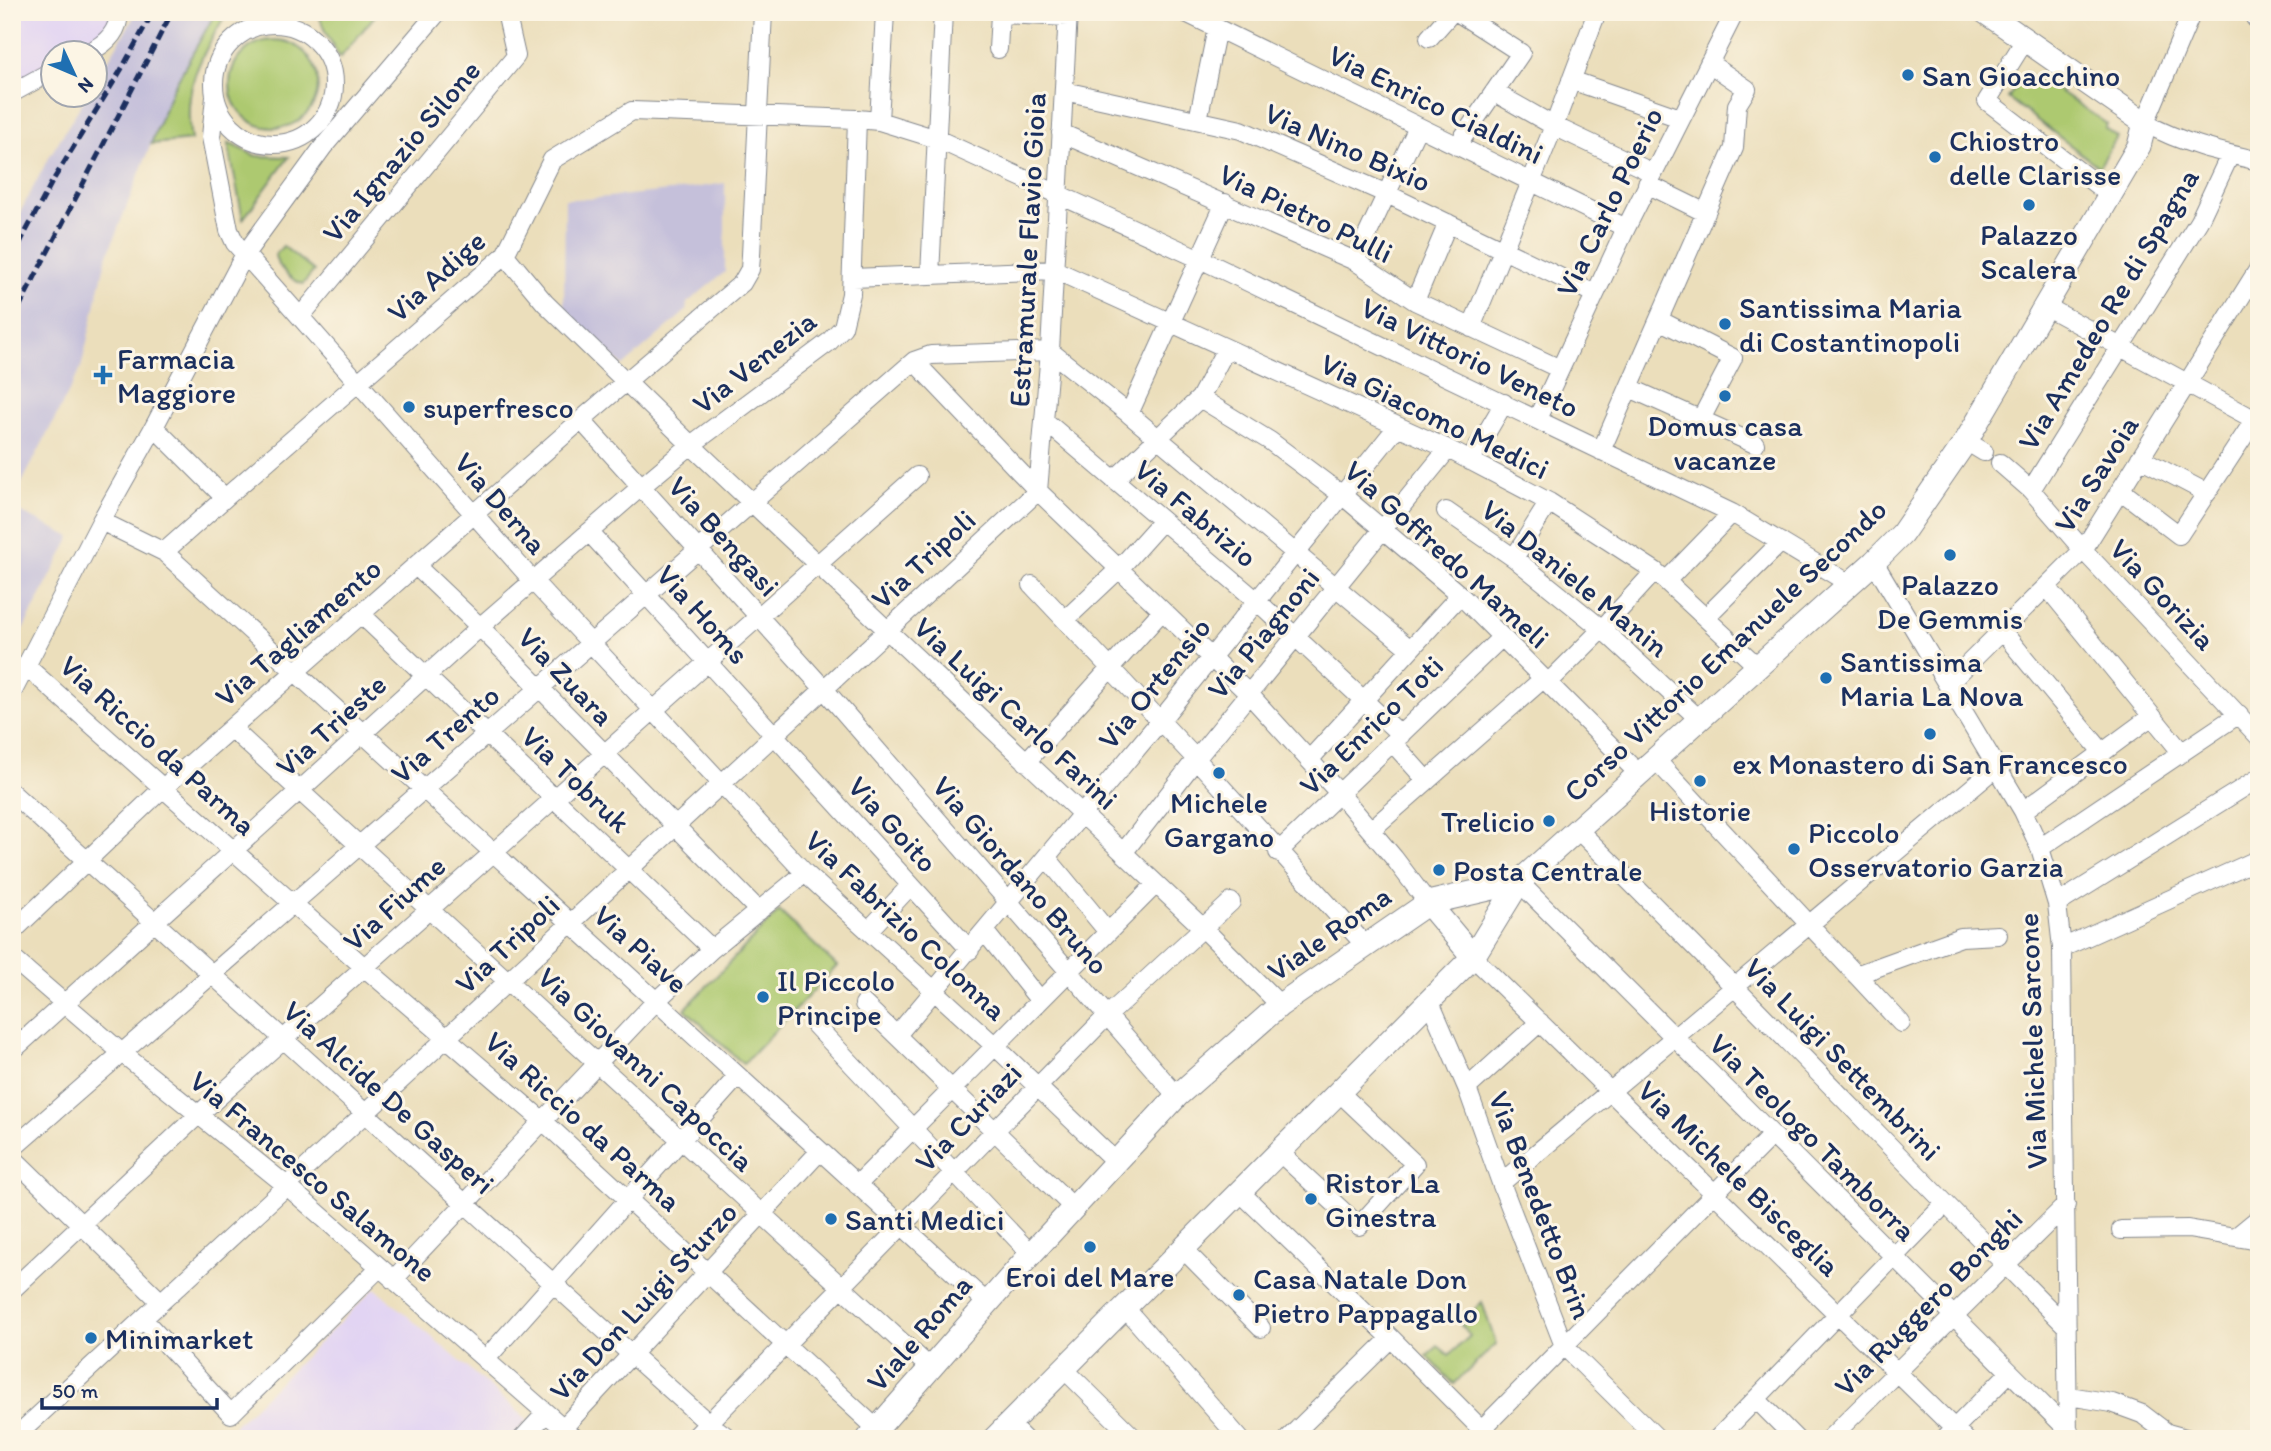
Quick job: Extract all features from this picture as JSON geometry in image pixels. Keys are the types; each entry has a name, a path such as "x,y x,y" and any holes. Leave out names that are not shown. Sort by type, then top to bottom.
{"street":[{"path":"108,40 118,24 119,12"},
{"path":"263,12 248,30 232,41 220,58 214,77 215,97 223,115 235,129 250,139 268,144 287,142 304,135 324,116"},
{"path":"302,12 304,32"},
{"path":"12,693 245,254 323,147 438,12"},
{"name":"Via Ignazio Silone","path":"300,316 516,56 506,12"},
{"name":"Via Tagliamento","path":"12,932 163,788 747,277 751,255 763,12"},
{"path":"879,121 885,12"},
{"path":"930,275 943,12"},
{"name":"Via Enrico Cialdini","path":"1184,12 1626,228"},
{"path":"1429,38 1454,12 1477,18 1521,53 1457,146"},
{"path":"1471,328 1554,126 1597,12"},
{"name":"Via Carlo Poerio","path":"1537,419 1626,228 1735,12"},
{"path":"1985,12 2164,134 2193,145 2259,161"},
{"path":"2145,123 2192,12"},
{"path":"998,49 1000,14 1068,15"},
{"name":"Estramurale Flavio Gioia","path":"1038,491 1050,351 1068,15"},
{"path":"248,30 274,24 290,26 304,32 324,52 332,70 333,89 324,116 323,147"},
{"path":"1198,120 1217,28"},
{"path":"2025,40 1987,101 2110,195"},
{"path":"1601,451 1734,148 1737,105 1747,89 1709,63"},
{"path":"12,93 38,79"},
{"path":"1571,80 1680,118"},
{"name":"Via Nino Bixio","path":"1064,91 1241,130 1387,194 1595,294"},
{"path":"1494,92 1706,213"},
{"name":"Via Derna","path":"215,97 211,137 231,237 533,581 721,784"},
{"name":"Via Adige","path":"164,552 505,255 552,160 632,111 879,121 937,139"},
{"name":"Via Venezia","path":"691,445 829,342 843,327 849,309 852,278 857,119"},
{"name":"Corso Vittorio Emanuele Secondo","path":"1473,957 1519,882 1874,562 1902,534 1975,447 2045,306 2139,145 2145,123"},
{"path":"1355,261 1418,127"},
{"name":"Via Pietro Pulli","path":"1061,133 1355,261 1415,301 1560,369"},
{"name":"Via Vittorio Veneto","path":"937,139 1200,259 1732,513 1850,584"},
{"name":"Via Amedeo Re di Spagna","path":"2031,490 2199,221 2230,155"},
{"path":"1129,414 1225,203"},
{"path":"1415,301 1448,223"},
{"name":"Via Luigi Carlo Farini","path":"505,255 545,303 691,445 1203,928 1280,1005"},
{"name":"Via Savoia","path":"1948,684 2083,550 2259,268"},
{"path":"852,278 1055,270"},
{"name":"Via Giacomo Medici","path":"1055,270 1448,449 1549,502 1660,576 1757,666"},
{"path":"2045,306 2257,419 2179,535 2120,490"},
{"path":"1659,320 1733,358 1700,419"},
{"path":"1114,480 1200,398 1226,349"},
{"path":"1410,649 1050,351 931,355 914,361 1038,491 1249,694 1371,830 1428,903"},
{"name":"Via Trento","path":"12,1149 914,361"},
{"path":"1630,388 1755,444"},
{"name":"Via Goffredo Mameli","path":"1200,398 1270,441 1342,495 1460,594 1547,680 1647,767 1809,924 1901,1023"},
{"path":"1470,461 1504,403"},
{"name":"Via Bengasi","path":"581,420 824,689"},
{"name":"Via Fabrizio","path":"1045,421 1257,601 1364,700 1397,739 1427,781"},
{"path":"155,427 225,498"},
{"name":"Via Ortensio","path":"897,1035 1160,721 1397,427"},
{"name":"Via Trieste","path":"12,1051 480,628 691,445"},
{"name":"Via Piagnoni","path":"1123,853 1448,449"},
{"path":"2140,458 2207,493"},
{"name":"Via Gorizia","path":"2000,463 2031,490 2083,550 2257,732"},
{"name":"Via Fiume","path":"12,1290 198,1115 917,476"},
{"name":"Via Tripoli","path":"13,1439 1038,491"},
{"path":"1514,558 1549,502"},
{"name":"Via Daniele Manin","path":"1446,511 1514,558 1602,629 1699,719"},
{"path":"1371,830 1547,680 1732,513"},
{"name":"Via Piave","path":"101,521 164,552 987,1303"},
{"path":"1066,619 1119,569 1162,522"},
{"name":"Via Homs","path":"589,532 775,734"},
{"path":"1706,617 1781,542"},
{"name":"Via Michele Sarcone","path":"1874,562 2023,811 2040,848 2057,904 2062,948 2068,1435"},
{"name":"Via Zuara","path":"416,566 759,911"},
{"path":"1032,585 1196,759 1365,945"},
{"path":"2047,587 2182,753"},
{"path":"1309,760 1460,594"},
{"path":"1026,762 1162,611"},
{"name":"Via Tobruk","path":"362,615 712,949"},
{"path":"2002,631 2102,753"},
{"name":"Via Enrico Toti","path":"1278,852 1502,637"},
{"name":"Via Riccio da Parma","path":"26,666 543,1121 785,1343 872,1434"},
{"name":"Via Giordano Bruno","path":"824,689 1177,1096"},
{"path":"2040,848 2238,715"},
{"path":"2023,811 2152,716"},
{"name":"Via Giovanni Capoccia","path":"231,728 929,1367"},
{"name":"Via Goito","path":"775,734 970,950"},
{"path":"1501,1183 1997,767"},
{"path":"2057,904 2259,778"},
{"name":"Via Fabrizio Colonna","path":"721,784 805,873 995,1046 1116,1162"},
{"name":"Via Alcide De Gasperi","path":"12,793 631,1354 730,1439"},
{"name":"Via Luigi Settembrini","path":"1578,830 1735,986 1944,1205 2067,1327"},
{"path":"1047,858 1108,932"},
{"path":"2062,948 2259,859"},
{"path":"393,1280 656,1001 712,949 805,873"},
{"name":"Corso Vittorio Emanuele Secondo","path":"1428,903 1519,882"},
{"name":"Via Teologo Tamborra","path":"1519,882 2068,1435"},
{"path":"857,1185 1156,884"},
{"path":"868,931 911,885"},
{"name":"Via Curiazi","path":"693,1439 1107,1016 1231,902"},
{"name":"Viale Roma","path":"872,1434 1073,1207 1177,1096 1280,1005 1428,903 1473,957"},
{"path":"985,932 1040,1001"},
{"path":"1856,975 1961,937 1998,935"},
{"path":"1009,1434 1064,1369 1473,957"},
{"name":"Via Michele Bisceglia","path":"1473,957 1897,1372 1955,1435"},
{"name":"Via Francesco Salamone","path":"12,958 122,1052 287,1186 569,1433"},
{"name":"Via Benedetto Brin","path":"1430,1002 1467,1088 1564,1346 1658,1439"},
{"path":"864,1004 1073,1207"},
{"path":"1467,1088 1540,1022"},
{"path":"815,1025 1031,1254"},
{"path":"485,1360 738,1076"},
{"path":"1279,1152 1359,1226 1415,1164 1339,1092"},
{"path":"1240,1192 1487,1434 1564,1346 1772,1135"},
{"name":"Via Don Luigi Sturzo","path":"569,1433 631,1354 820,1151"},
{"path":"12,1157 161,1302"},
{"path":"1717,1439 1944,1205"},
{"name":"Via Ruggero Bonghi","path":"1829,1439 2066,1205"},
{"path":"2237,1236 2259,1218"},
{"path":"2121,1230 2188,1228 2259,1241"},
{"path":"1183,1249 1261,1328"},
{"path":"143,1319 231,1414 379,1268"},
{"path":"1125,1308 1240,1438"},
{"path":"1288,1439 1391,1338"},
{"path":"1064,1369 1135,1439"},
{"path":"1955,1435 2008,1373"},
{"path":"2069,1396 2112,1403 2142,1414 2167,1433 2189,1439"},
{"path":"1756,1399 1796,1439"},
{"path":"522,1439 546,1413"}],"shaded area":[{"path":"12,12 131,12 104,38 38,38 38,79 12,93"},
{"path":"137,12 216,12 172,90 106,259 81,368 12,502 12,228 48,159 79,108 108,108 108,60"},
{"path":"725,183 725,272 687,303 686,311 623,366 564,309 565,199 680,190"},
{"path":"12,508 71,537 12,651"},
{"path":"375,1288 528,1420 510,1439 221,1439"}],"green space":[{"path":"216,12 227,12 202,58 192,87 189,103 191,140 151,144 172,90"},
{"path":"318,12 378,12 340,58"},
{"path":"265,40 283,40 299,47 311,59 318,75 318,93 311,109 299,121 283,128 265,128 249,121 237,109 230,93 230,75 237,59 249,47"},
{"path":"2025,73 2040,84 2043,80 2107,124 2105,128 2117,137 2099,167 2008,98"},
{"path":"228,143 256,156 289,157 243,219"},
{"path":"283,246 314,271 303,284 290,277 278,264 275,255"},
{"path":"779,911 837,966 743,1064 685,1009"},
{"path":"1482,1302 1496,1344 1454,1384 1427,1356 1438,1346 1449,1355 1470,1336 1461,1324"}],"railway":[{"path":"12,258 52,182 121,70 153,12"},
{"path":"12,321 172,12"}],"place":[{"name":"San Gioacchino","path":"1908,75"},
{"name":"Chiostro delle Clarisse","path":"1935,157"},
{"name":"Palazzo Scalera","path":"2029,205"},
{"name":"Santissima Maria di Costantinopoli","path":"1725,324"},
{"name":"Farmacia Maggiore","path":"103,375"},
{"name":"Domus casa vacanze","path":"1725,396"},
{"name":"superfresco","path":"409,407"},
{"name":"Palazzo De Gemmis","path":"1950,555"},
{"name":"Santissima Maria La Nova","path":"1826,678"},
{"name":"ex Monastero di San Francesco","path":"1930,734"},
{"name":"Michele Gargano","path":"1219,773"},
{"name":"Historie","path":"1700,781"},
{"name":"Trelicio","path":"1549,821"},
{"name":"Piccolo Osservatorio Garzia","path":"1794,849"},
{"name":"Posta Centrale","path":"1439,870"},
{"name":"Il Piccolo Principe","path":"763,997"},
{"name":"Ristor La Ginestra","path":"1311,1199"},
{"name":"Santi Medici","path":"831,1219"},
{"name":"Eroi del Mare","path":"1090,1247"},
{"name":"Casa Natale Don Pietro Pappagallo","path":"1239,1295"},
{"name":"Minimarket","path":"91,1338"}]}
